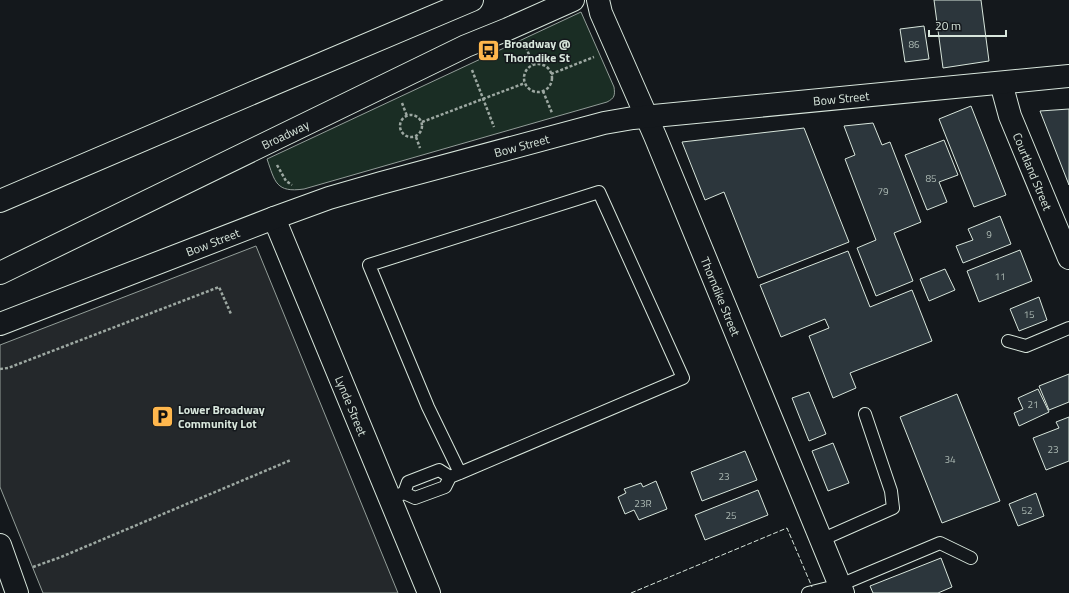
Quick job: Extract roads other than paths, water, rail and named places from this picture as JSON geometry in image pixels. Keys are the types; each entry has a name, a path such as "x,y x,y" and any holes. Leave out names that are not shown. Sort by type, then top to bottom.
{"main road":[{"path":"0,201 147,139 313,66 472,0"},
{"name":"Broadway","path":"0,273 466,46 573,0"},
{"name":"Thorndike Street","path":"598,0 601,13 647,117 841,589"},
{"name":"Bow Street","path":"0,324 329,198 604,123 647,117 1069,76"},
{"name":"Courtland Street","path":"1001,83 1010,116 1069,258"},
{"name":"Lynde Street","path":"274,218 397,496 429,593"},
{"path":"0,545 17,593"}],"lane":[{"path":"397,496 415,498 445,487 455,475 683,378 600,192 369,265 455,475"},
{"path":"1008,341 1026,346 1069,328"},
{"path":"821,540 893,508 891,491 865,414"},
{"path":"397,496 408,482 439,470 455,475"},
{"path":"808,593 841,589 940,543 971,558"}],"place":[{"name":"Broadway @ Thorndike St","path":"488,50"},
{"name":"Lower Broadway Community Lot","path":"163,416"}]}
